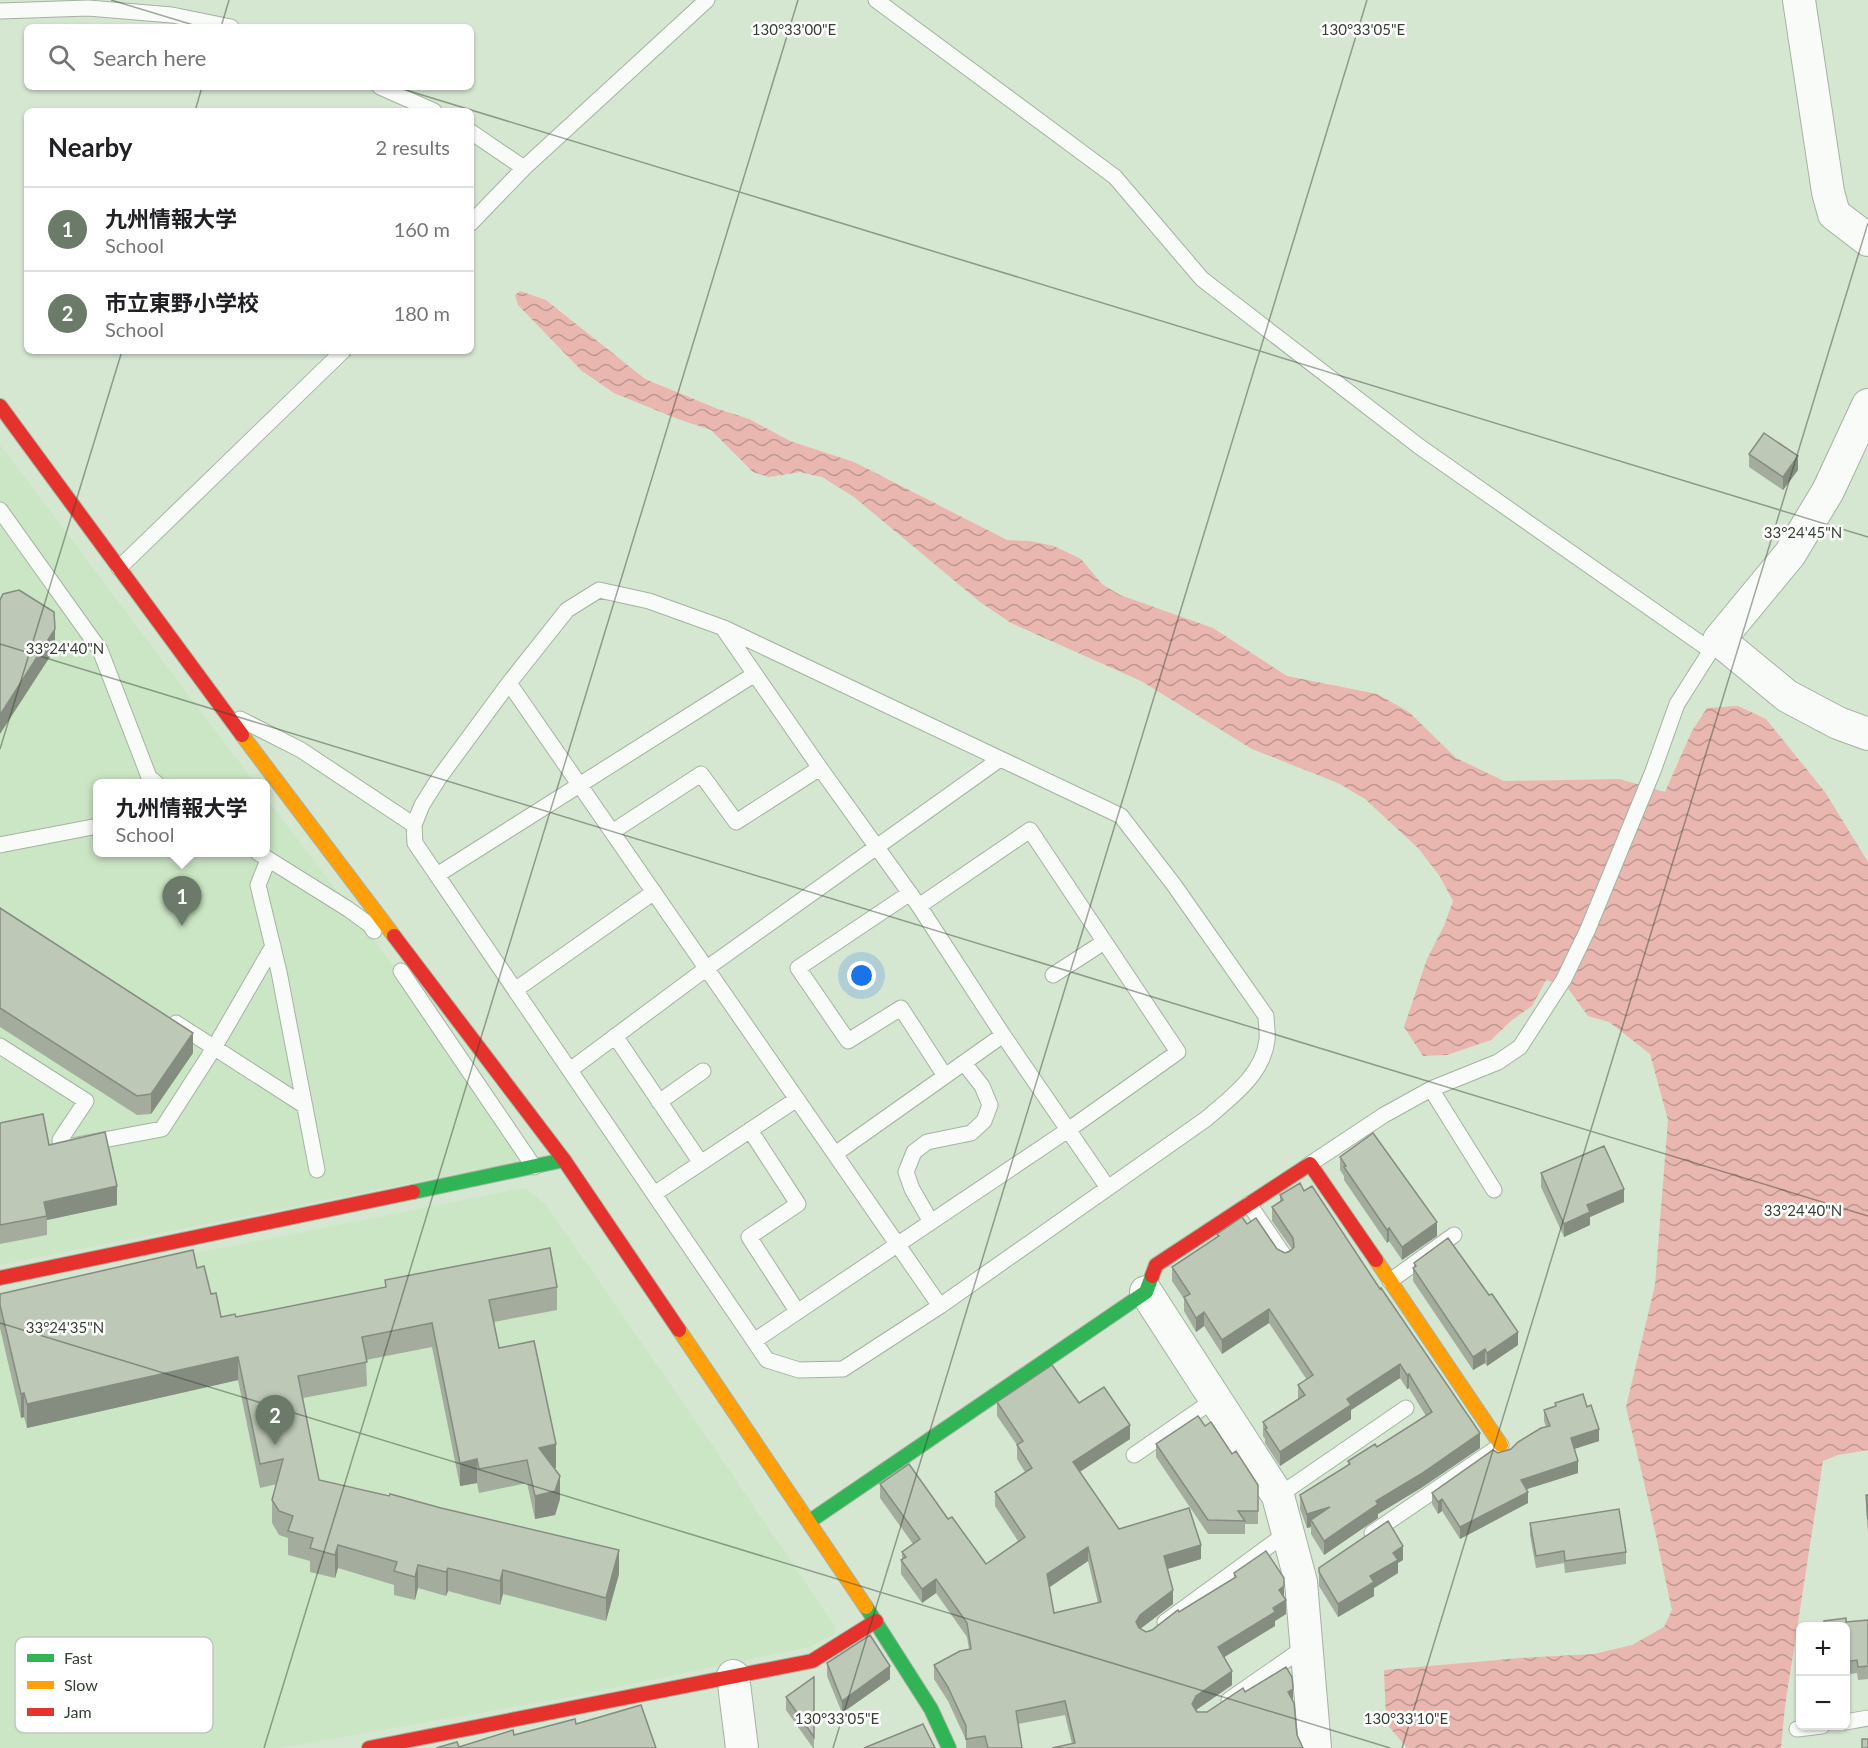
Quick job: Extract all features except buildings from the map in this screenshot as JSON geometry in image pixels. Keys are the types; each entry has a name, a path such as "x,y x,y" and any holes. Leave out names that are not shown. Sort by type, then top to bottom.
{"street":[{"path":"1799,0 1828,192 1834,214 1868,240"},
{"path":"1868,405 1828,491 1790,554 1715,645 1787,696 1838,723 1868,734"},
{"path":"0,406 224,711 564,1160 876,1621 931,1708 949,1748"},
{"path":"0,1278 564,1160"},
{"path":"810,1521 1146,1292 1156,1265 1310,1164 1501,1445"},
{"path":"1146,1292 1278,1497 1305,1578 1305,1647 1315,1748"},
{"path":"369,1748 812,1661 876,1621"},
{"path":"733,1676 742,1748"}],"lane":[{"path":"474,220 524,168 707,0"},
{"path":"876,0 1115,177 1202,279 1420,447 1715,645 1677,704 1653,771 1593,918 1564,979 1520,1047 1498,1062 1431,1089 1384,1115 1310,1164"},
{"path":"0,11 88,8 172,15 216,24"},
{"path":"387,90 427,108"},
{"path":"474,134 524,168"},
{"path":"119,568 340,354"},
{"path":"0,510 100,650 148,777 151,779"},
{"path":"599,590 649,601 723,628 1121,816 1174,885 1266,1016 1267,1040 1260,1064 1240,1090 1206,1119 940,1306 843,1369 799,1370 767,1360 415,843 414,825 422,805 508,683 567,610 599,590"},
{"path":"723,628 919,906 1003,1035 1108,1188"},
{"path":"437,875 755,674"},
{"path":"508,683 940,1306"},
{"path":"224,711 301,750 414,825"},
{"path":"570,1070 707,968 1000,759"},
{"path":"612,832 701,774 736,822 820,768"},
{"path":"0,845 93,827"},
{"path":"754,1341 1068,1130 1178,1053 1030,830 919,906"},
{"path":"263,857 258,885 273,946 317,1170"},
{"path":"265,857 370,925 534,1167"},
{"path":"515,990 654,892"},
{"path":"910,893 798,968 848,1041 901,1008 945,1076"},
{"path":"1053,975 1104,942"},
{"path":"0,1046 86,1101 60,1140 61,1148 162,1129 214,1048 273,946"},
{"path":"166,1017 305,1106"},
{"path":"835,1154 1003,1035"},
{"path":"615,1036 700,1163"},
{"path":"931,1222 912,1189 906,1172 914,1152 927,1142 971,1133 984,1121 990,1105 982,1086 964,1063"},
{"path":"660,1102 703,1071"},
{"path":"1431,1089 1494,1190"},
{"path":"654,1194 797,1099"},
{"path":"750,1130 798,1204 749,1237 797,1311"},
{"path":"1249,1204 1284,1257"},
{"path":"1390,1281 1454,1235"},
{"path":"1134,1455 1215,1399"},
{"path":"1278,1497 1406,1408"},
{"path":"1358,1543 1501,1445"},
{"path":"1155,1629 1288,1532"},
{"path":"1220,1706 1305,1647"},
{"path":"1850,1721 1868,1718"}],"shaded area":[{"path":"0,445 252,779 93,779 93,857 270,857 270,803 421,1002 521,1147 516,1162 0,1265"},
{"path":"525,1188 546,1205 711,1443 835,1627 834,1634 809,1647 569,1697 280,1748 0,1748 0,1292"}],"water":[{"path":"520,291 546,300 645,379 749,419 790,441 854,462 1007,540 1030,541 1054,546 1081,559 1102,584 1120,595 1213,628 1287,676 1377,694 1409,712 1456,758 1504,781 1619,779 1665,792 1692,731 1707,708 1738,706 1766,719 1825,792 1868,862 1868,1450 1838,1455 1823,1461 1798,1622 1796,1622 1781,1748 1407,1748 1386,1723 1384,1670 1594,1654 1632,1645 1664,1627 1672,1610 1626,1407 1655,1285 1668,1120 1650,1054 1609,1022 1588,1016 1567,987 1546,980 1532,1006 1512,1020 1491,1040 1447,1055 1423,1056 1404,1027 1427,959 1444,926 1453,901 1439,875 1419,849 1365,799 1338,783 1252,749 1141,681 1011,623 980,602 854,497 822,477 800,472 769,477 753,472 711,430 614,393 582,371 518,305 515,295"}],"traffic: fast":[{"path":"413,1192 564,1160"},
{"path":"810,1521 1146,1292 1152,1276"},
{"path":"866,1607 931,1709 949,1748"}],"traffic: slow":[{"path":"242,735 394,936"},
{"path":"1376,1260 1501,1445"},
{"path":"679,1330 866,1607"}],"traffic: jam":[{"path":"0,406 242,735"},
{"path":"394,936 564,1160 679,1330"},
{"path":"1152,1276 1156,1265 1310,1164 1376,1260"},
{"path":"0,1278 413,1192"},
{"path":"369,1748 812,1661 876,1621"}],"place":[{"name":"九州情報大学","path":"182,926"},
{"name":"市立東野小学校","path":"275,1445"}]}
